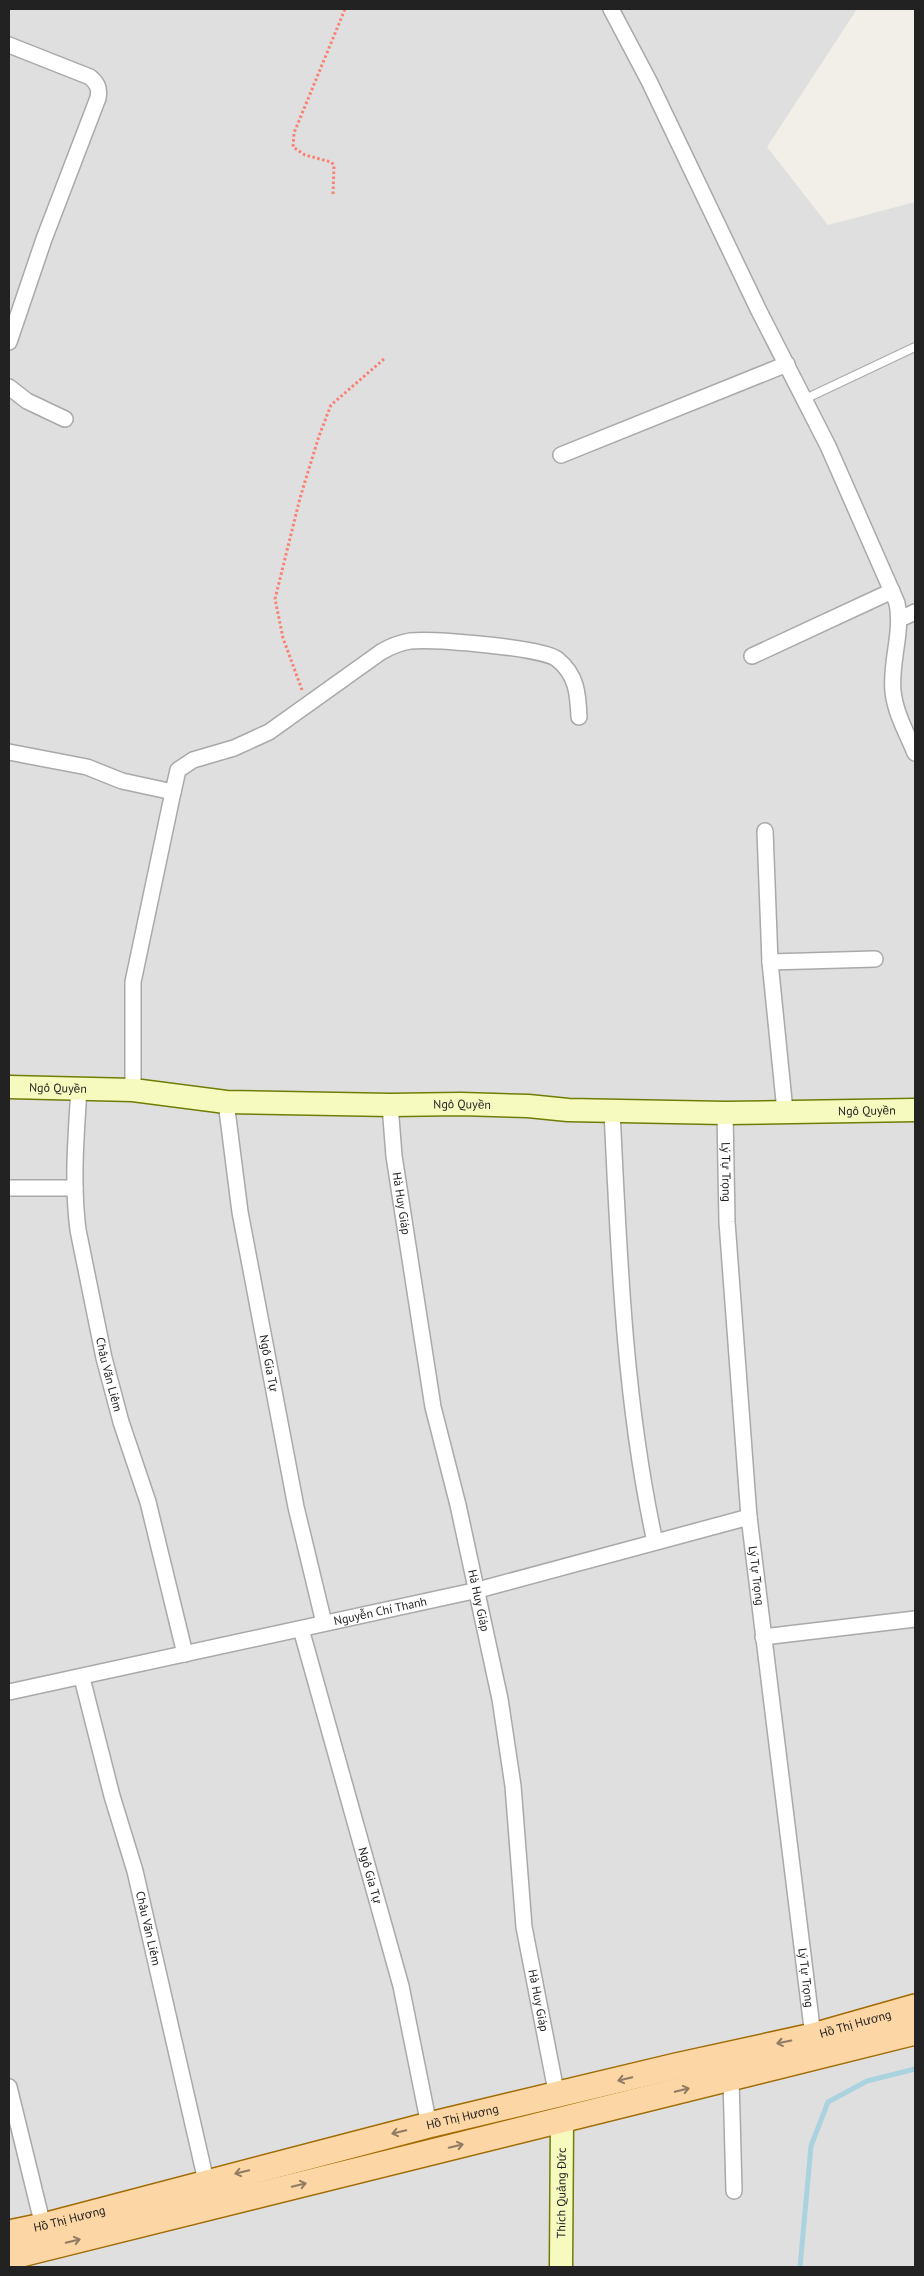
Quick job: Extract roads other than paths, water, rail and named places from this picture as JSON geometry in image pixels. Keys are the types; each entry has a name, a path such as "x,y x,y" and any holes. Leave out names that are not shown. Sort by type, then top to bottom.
{"main road":[{"name":"Hồ Thị Hương","path":"9,2257 45,2236 206,2181 429,2125 557,2096 676,2066 813,2036 915,2007"},
{"name":"Hồ Thị Hương","path":"9,2233 45,2236 562,2120 915,2032"},
{"path":"557,2096 562,2120"}],"street":[{"path":"611,9 649,81 759,311 828,446 892,591 900,619 893,671 893,691 897,711 914,745"},
{"path":"9,45 90,77 96,82 100,90 44,239 9,342"},
{"path":"561,455 787,364"},
{"path":"9,387 27,401 65,419"},
{"path":"752,656 892,591"},
{"path":"900,619 915,612"},
{"path":"133,1090 133,982 178,770 193,760 234,748 269,732 307,707 329,688 395,644 427,641 524,651 543,654 556,659 570,674 578,690 579,717"},
{"path":"9,752 86,767 122,781 173,792"},
{"path":"765,831 770,962 785,1111"},
{"path":"770,962 875,959"},
{"name":"Ngô Quyền","path":"9,1086 133,1090 226,1102 390,1106 461,1104 612,1111 725,1113 915,1110"},
{"name":"Châu Văn Liêm","path":"79,1089 75,1188 78,1230 104,1358 121,1422 148,1502 185,1654"},
{"name":"Ngô Gia Tự","path":"226,1102 240,1212 296,1507 324,1623"},
{"name":"Hà Huy Giáp","path":"390,1106 394,1156 431,1398 478,1590 500,1699 513,1786 524,1927 557,2096"},
{"path":"612,1111 627,1367 644,1492 656,1542"},
{"name":"Lý Tự Trọng","path":"725,1113 727,1222 748,1517 813,2036"},
{"path":"9,1188 75,1188"},
{"name":"Nguyễn Chí Thanh","path":"9,1692 82,1678 478,1590 748,1517"},
{"path":"763,1637 915,1619"},
{"name":"Ngô Gia Tự","path":"301,1629 401,1986 429,2125"},
{"name":"Châu Văn Liêm","path":"82,1678 112,1796 135,1871 206,2181"},
{"path":"731,2078 734,2191"},
{"path":"9,2087 45,2236"},
{"name":"Thích Quảng Đức","path":"561,2267 562,2120"}],"lane":[{"path":"805,399 915,347"}],"waterway":[{"path":"800,2267 811,2146 828,2102 867,2081 915,2069"}]}
